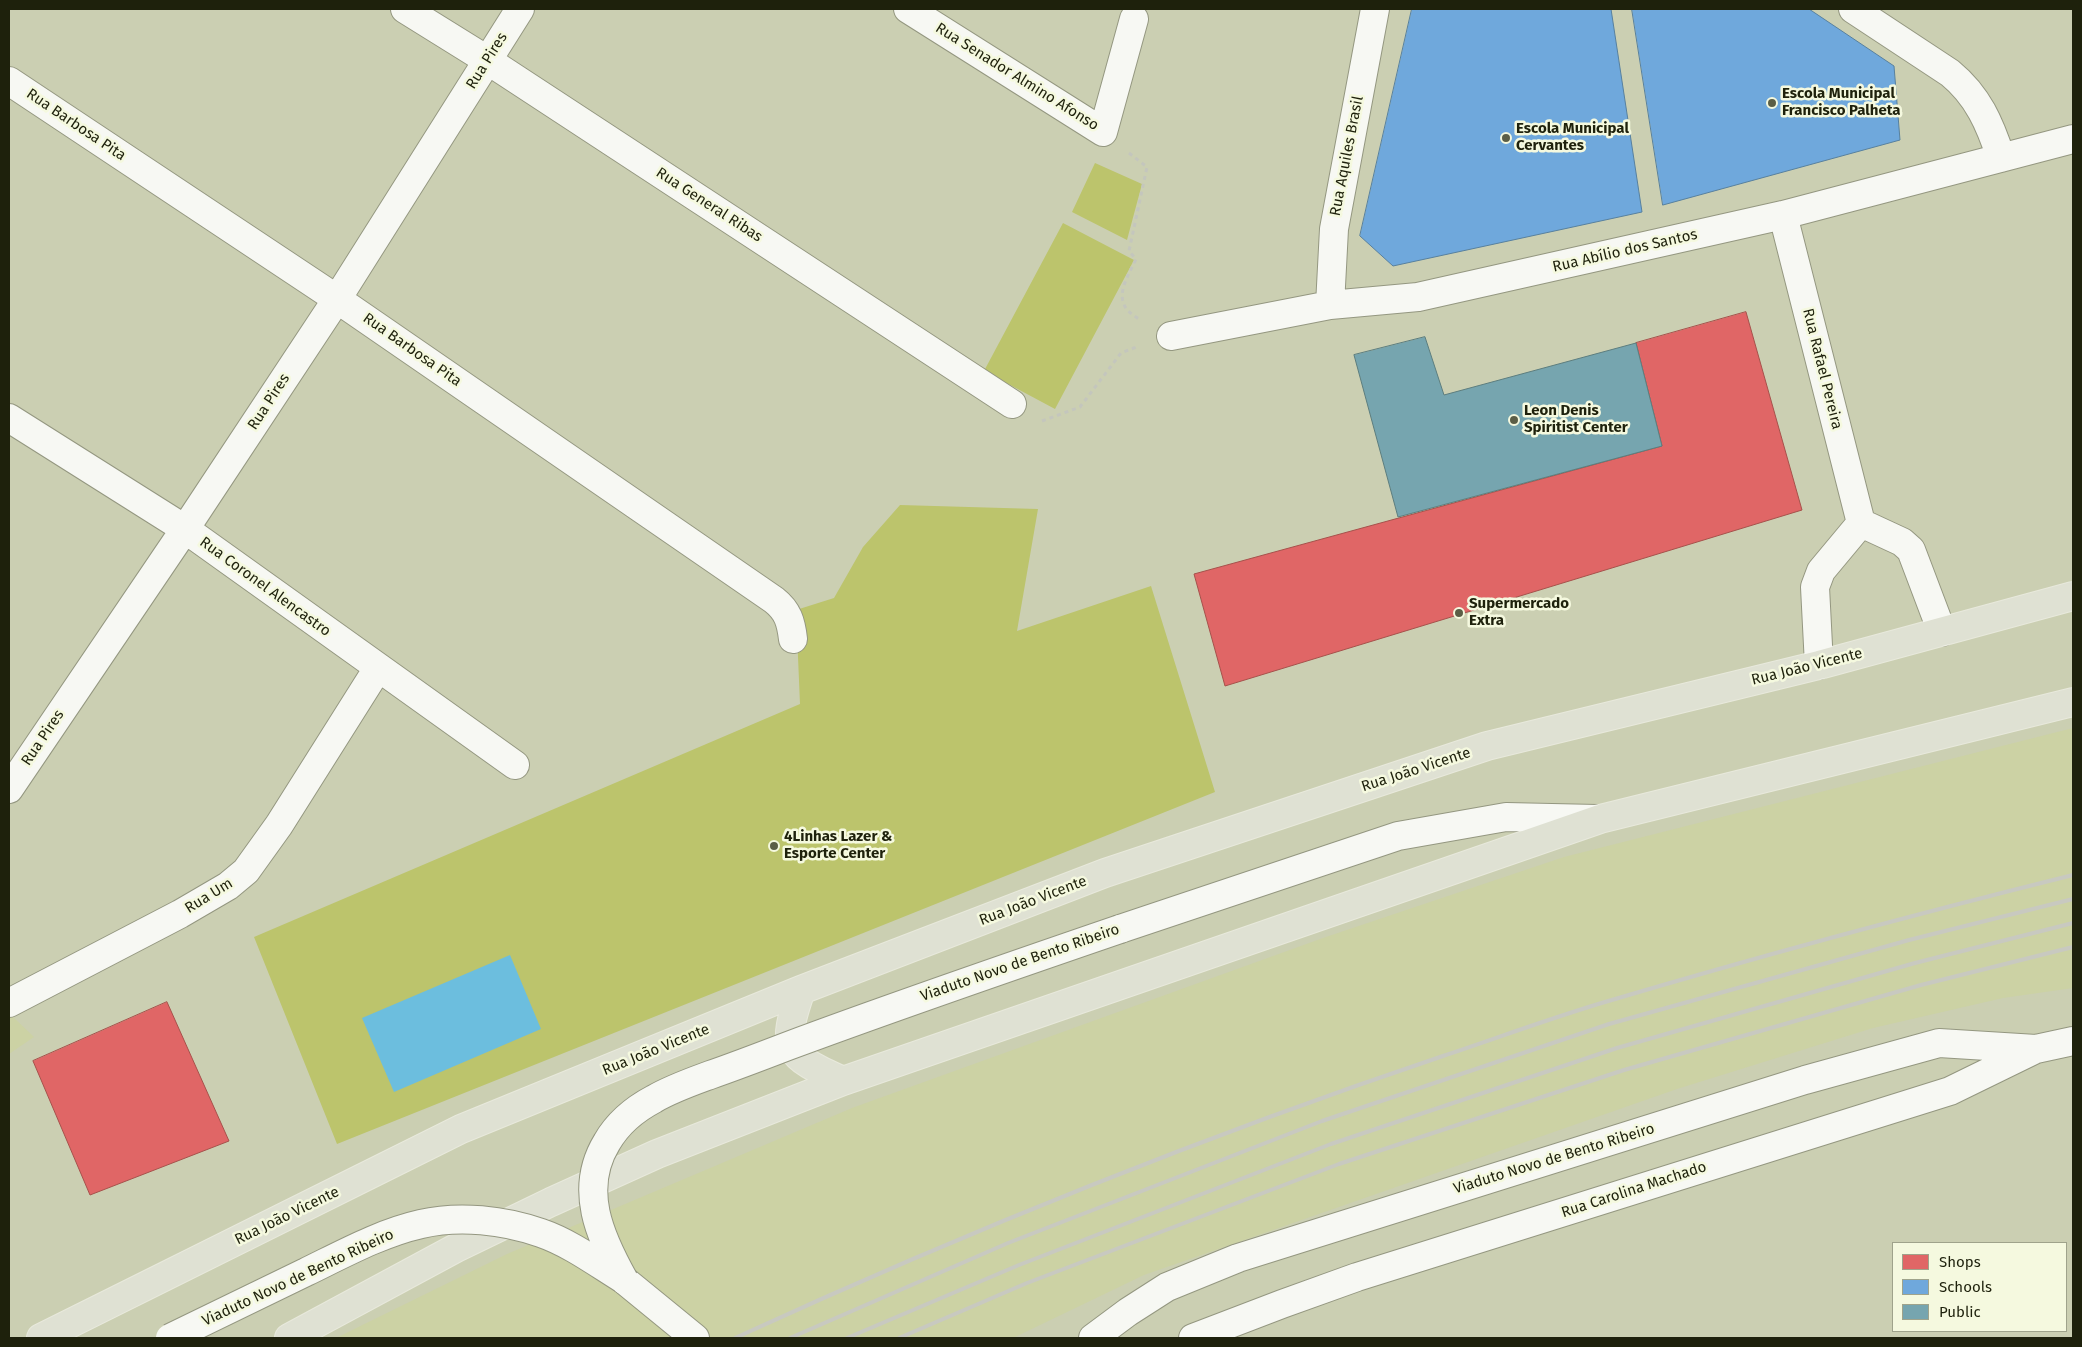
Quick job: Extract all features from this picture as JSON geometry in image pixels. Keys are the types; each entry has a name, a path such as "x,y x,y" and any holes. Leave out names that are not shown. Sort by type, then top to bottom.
{"main road":[{"name":"Rua João Vicente","path":"40,1338 461,1129 800,990 1105,873 1487,746 1819,665 2073,596"},
{"path":"289,1338 456,1248 560,1198 657,1154 843,1081 1600,819 2073,702"},
{"path":"800,990 790,1022 789,1035 792,1050 808,1064 843,1081"}],"street":[{"name":"Rua General Ribas","path":"405,9 487,60 1012,404"},
{"name":"Rua Pires","path":"9,789 338,299 520,9"},
{"name":"Rua Senador Almino Afonso","path":"908,9 1103,132 1134,19"},
{"name":"Rua Aquiles Brasil","path":"1330,305 1334,229 1375,9"},
{"path":"1854,9 1962,83 1984,113 2001,158"},
{"name":"Rua Barbosa Pita","path":"9,81 338,299 774,600 783,607 791,621 793,639"},
{"name":"Rua Abílio dos Santos","path":"1171,336 1330,305 1418,297 1783,215 2073,138"},
{"name":"Rua Rafael Pereira","path":"1783,215 1861,523"},
{"name":"Rua Coronel Alencastro","path":"9,418 185,529 515,765"},
{"path":"1819,665 1814,586 1821,571 1861,523 1902,542 1911,550 1942,632"},
{"name":"Rua Um","path":"9,1003 180,914 228,886 246,871 279,825 378,668"},
{"name":"Viaduto Novo de Bento Ribeiro","path":"624,1280 602,1236 593,1205 592,1186 598,1161 606,1142 634,1111 668,1092 901,1004 1398,836 1506,817 1600,819"},
{"name":"Rua Carolina Machado","path":"1192,1338 1357,1278 1950,1092 2036,1049 2073,1041"},
{"name":"Viaduto Novo de Bento Ribeiro","path":"1092,1338 1167,1287 1238,1258 1805,1080 1939,1043 2036,1049"},
{"name":"Viaduto Novo de Bento Ribeiro","path":"170,1338 363,1245 410,1227 439,1221 480,1220 542,1233 563,1243 624,1280 695,1338"}],"path":[{"path":"1103,132 1147,167 1129,251 1136,259 1126,279 1121,298 1128,314 1171,336"},
{"path":"1012,404 1038,422 1080,407 1121,353 1171,336"}],"shaded area":[{"path":"2073,728 2073,988 2003,998 1873,1028 1677,1089 1144,1275 1013,1338 336,1338 507,1254 852,1108 1323,938 1564,857"},
{"path":"9,1013 34,1037 9,1054"}],"green space":[{"path":"1095,163 1142,184 1127,240 1072,212"},
{"path":"1063,223 1134,260 1055,409 984,371"},
{"name":"4Linhas Lazer & Esporte Center","path":"900,505 1038,509 1017,631 1151,586 1215,792 337,1144 254,937 800,704 796,610 834,598 863,547"}],"water":[{"path":"510,955 541,1029 394,1092 362,1018"}],"building: Shops":[{"path":"1746,312 1802,510 1225,686 1194,574 1662,446 1636,343"},
{"path":"167,1002 229,1141 90,1195 33,1061"}],"building: Schools":[{"name":"Escola Municipal Cervantes","path":"1412,9 1611,9 1642,212 1393,266 1360,236"},
{"name":"Escola Municipal Francisco Palheta","path":"1632,9 1809,9 1894,66 1900,140 1663,205"}],"building: Public":[{"name":"Leon Denis Spiritist Center","path":"1425,337 1444,395 1636,343 1662,446 1398,517 1354,355"}],"railway":[{"path":"735,1338 909,1261 1085,1188 1263,1119 1353,1087 1605,1002 1838,936 2073,875"},
{"path":"790,1338 1008,1243 1322,1121 1609,1024 1909,940 2073,899"},
{"path":"847,1338 1019,1265 1331,1144 1617,1048 1915,963 2073,923"},
{"path":"899,1338 1027,1283 1339,1164 1624,1070 1921,985 2073,947"}],"place":[{"name":"Escola Municipal Francisco Palheta","path":"1772,103"},
{"name":"Escola Municipal Cervantes","path":"1506,138"},
{"name":"Leon Denis Spiritist Center","path":"1514,420"},
{"name":"Supermercado Extra","path":"1459,613"},
{"name":"4Linhas Lazer & Esporte Center","path":"774,846"}]}
